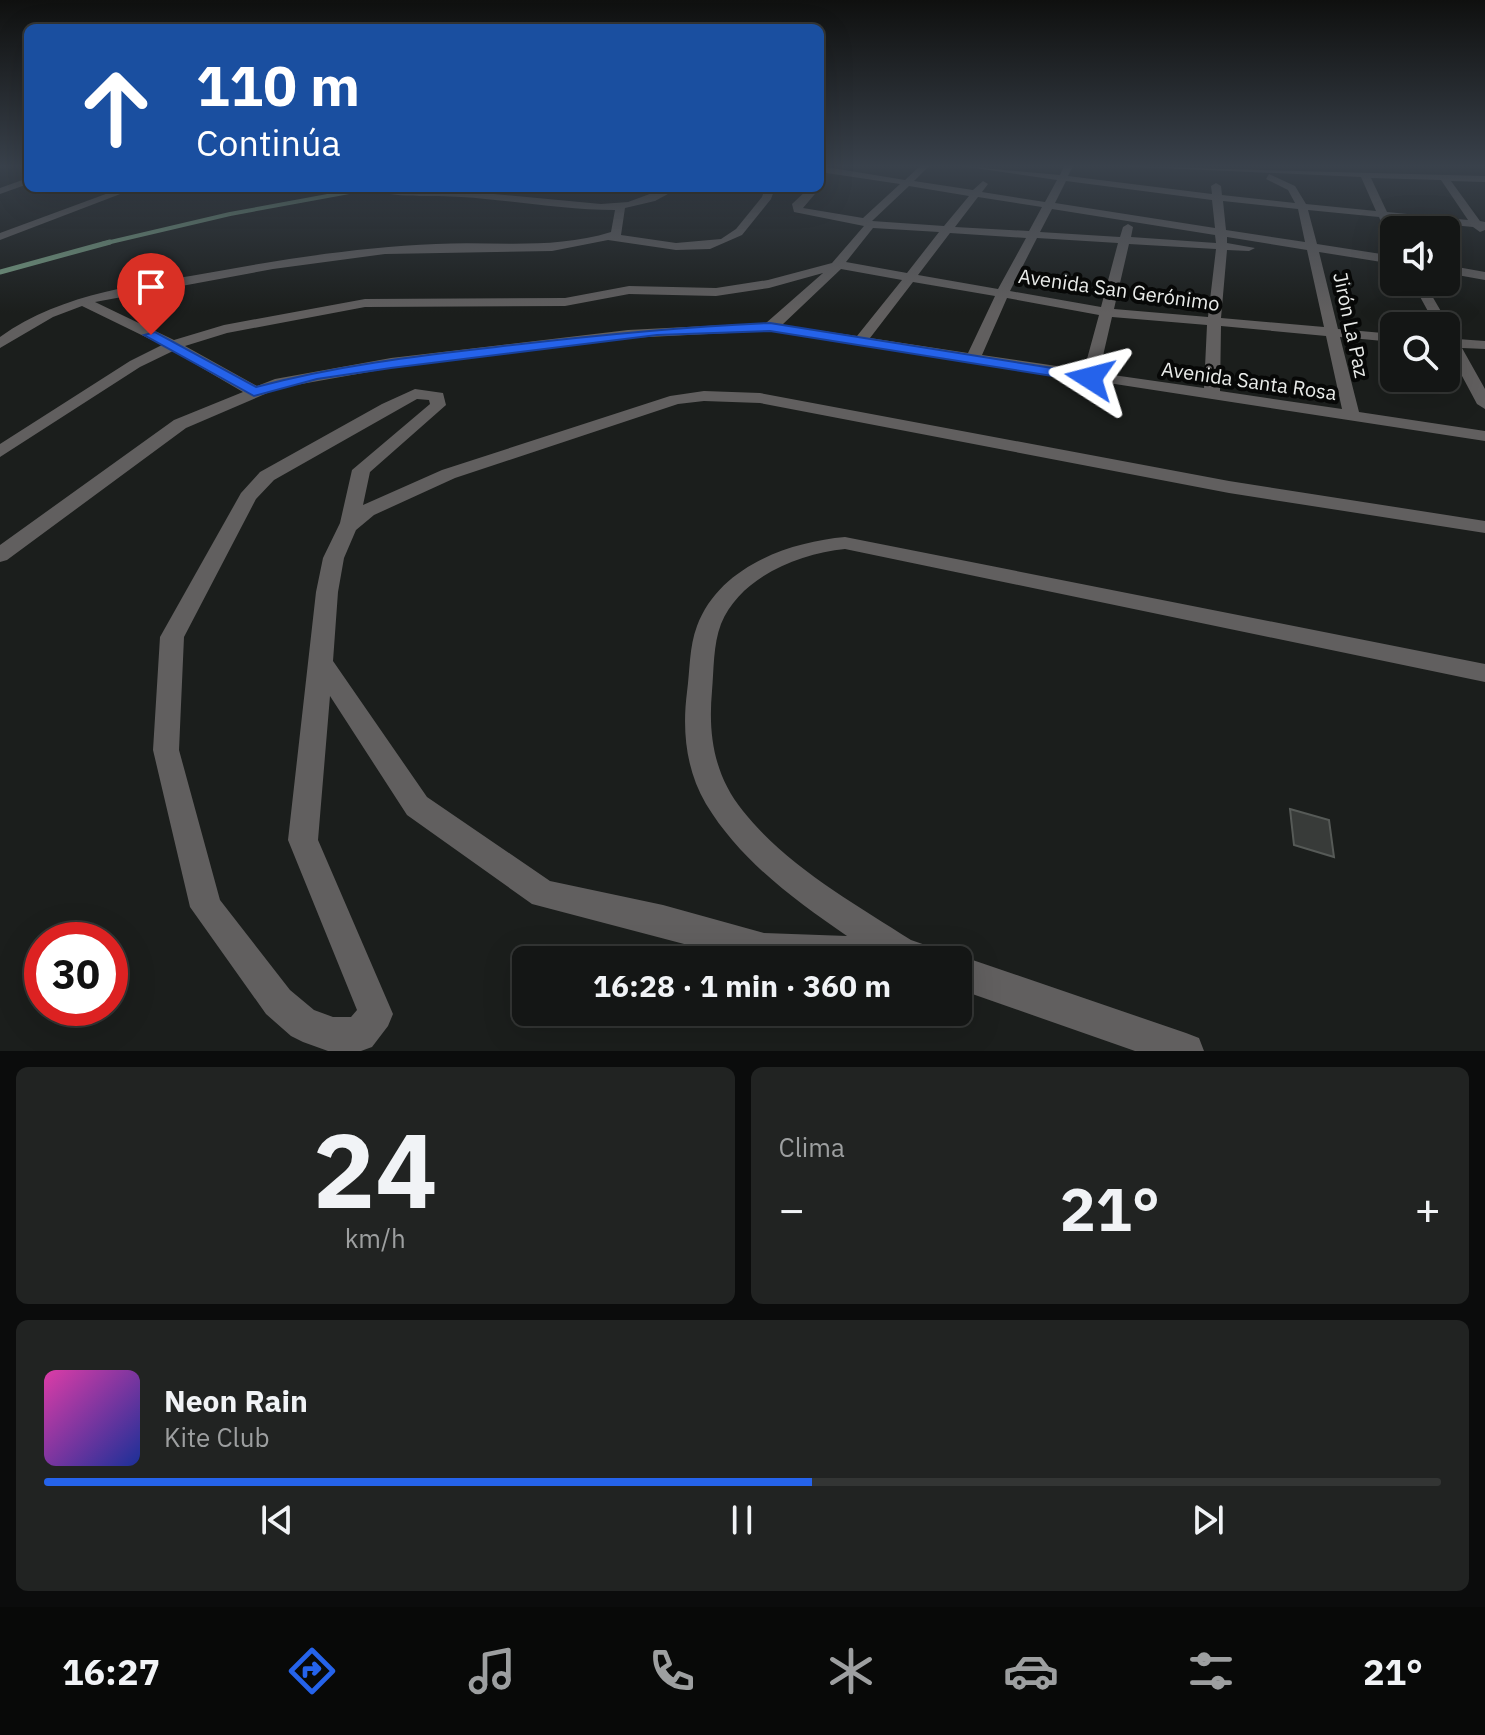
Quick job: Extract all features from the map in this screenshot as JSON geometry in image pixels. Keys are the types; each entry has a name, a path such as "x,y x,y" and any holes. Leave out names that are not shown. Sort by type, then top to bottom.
{"street":[{"path":"0,237 59,215"},
{"path":"0,344 37,319 84,302 155,285 273,264 437,247 571,245 616,234 619,215"},
{"path":"609,237 690,246 713,244 739,232 750,215"},
{"path":"823,215 868,224 949,230 1122,238 1222,247 1315,249"},
{"path":"770,327 806,300 840,265 876,215"},
{"path":"860,342 960,215"},
{"path":"972,360 1002,294 1045,215"},
{"path":"1114,215 1380,258"},
{"path":"1090,378 1122,238 1134,215"},
{"path":"1212,396 1214,324 1222,247 1220,215"},
{"name":"Jirón La Paz","path":"1305,215 1352,416"},
{"path":"1405,215 1480,224 1485,236"},
{"path":"0,452 135,364 173,345 224,329 365,303 565,302 629,290 716,292 769,284 840,265"},
{"name":"Avenida San Gerónimo","path":"840,265 1107,312 1380,337"},
{"path":"1460,272 1485,276"},
{"path":"84,302 173,345 254,391"},
{"name":"Avenida Santa Rosa","path":"0,555 180,424 254,391 316,375 391,363 657,331 770,327 1485,436"},
{"path":"1460,341 1485,345"},
{"path":"1460,360 1485,404"},
{"path":"415,394 437,396 438,405 361,470 350,523 334,554 303,840 376,1014 359,1034 333,1035 303,1024 278,1002 206,907 166,750 172,637 248,497 285,464 388,407 415,394"},
{"path":"350,523 402,493 481,462 676,399 704,396 760,398 1229,487 1485,527"},
{"path":"895,946 776,867 713,793 695,727 709,624 727,596 762,568 797,550 818,544 845,543 1485,673"},
{"path":"321,662 417,806 543,894 663,921 753,946"},
{"path":"972,977 1186,1051"}],"building":[{"path":"1290,809 1329,820 1334,857 1294,845"}],"waterway":[{"path":"107,243 226,215"},
{"path":"0,272 107,243"},
{"path":"102,244 107,243"}],"route":[{"path":"151,335 254,391 316,375 391,363 657,331 770,327 1090,378"}]}
